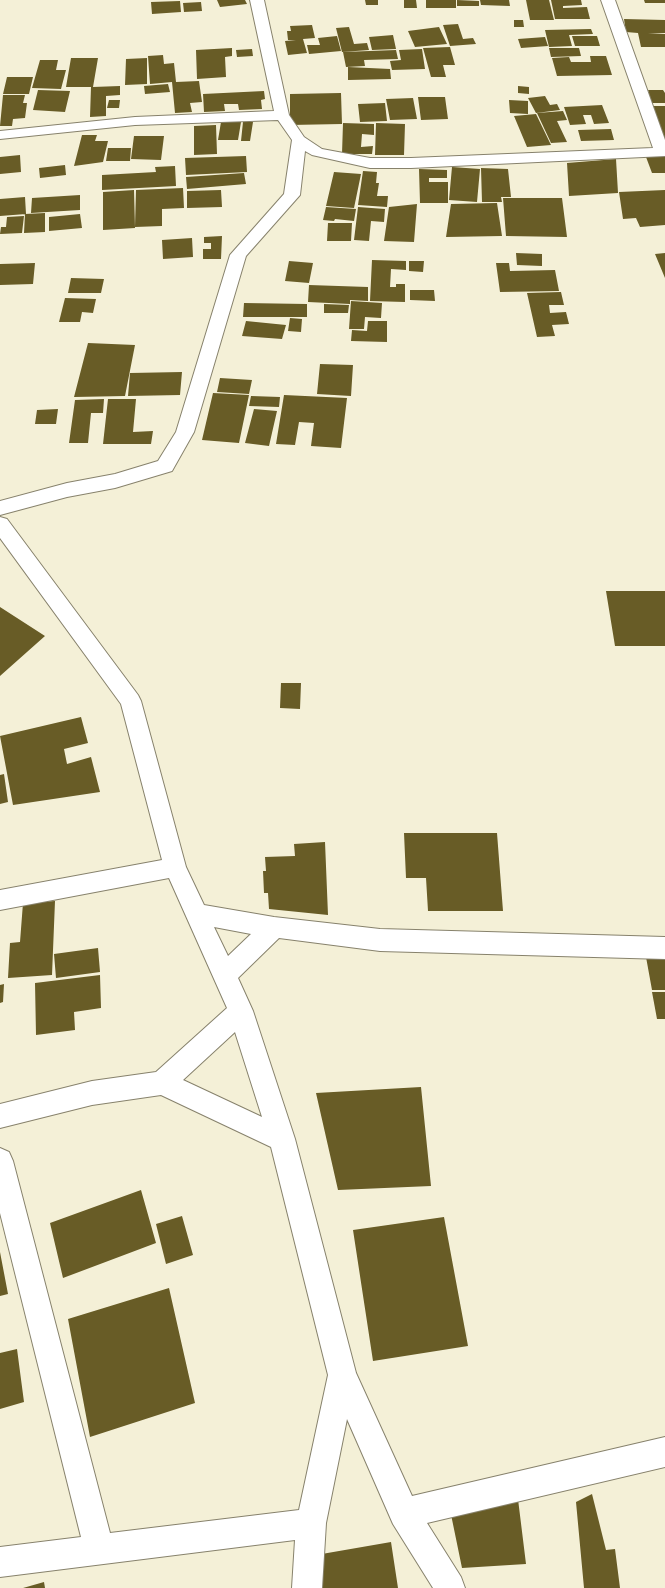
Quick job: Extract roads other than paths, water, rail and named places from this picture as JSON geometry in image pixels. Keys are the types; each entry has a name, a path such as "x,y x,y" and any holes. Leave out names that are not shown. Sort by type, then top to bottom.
{"street":[{"path":"257,0 282,115 299,140 316,152 370,163 411,163 663,152 608,0"},
{"path":"0,135 135,122 282,115"},
{"path":"0,508 67,490 115,481 165,466 185,432 238,255 292,195 299,140"},
{"path":"0,524 131,701 175,867 241,1011 282,1139 342,1376 404,1512 450,1588"},
{"path":"0,900 175,867"},
{"path":"196,914 274,927 380,940 665,948"},
{"path":"225,975 274,927"},
{"path":"162,1083 241,1011"},
{"path":"0,1116 92,1093 162,1083 282,1139"},
{"path":"0,1161 99,1548"},
{"path":"307,1588 311,1523 342,1376"},
{"path":"404,1512 665,1452"},
{"path":"0,1562 10,1562 99,1548 311,1523"}]}
